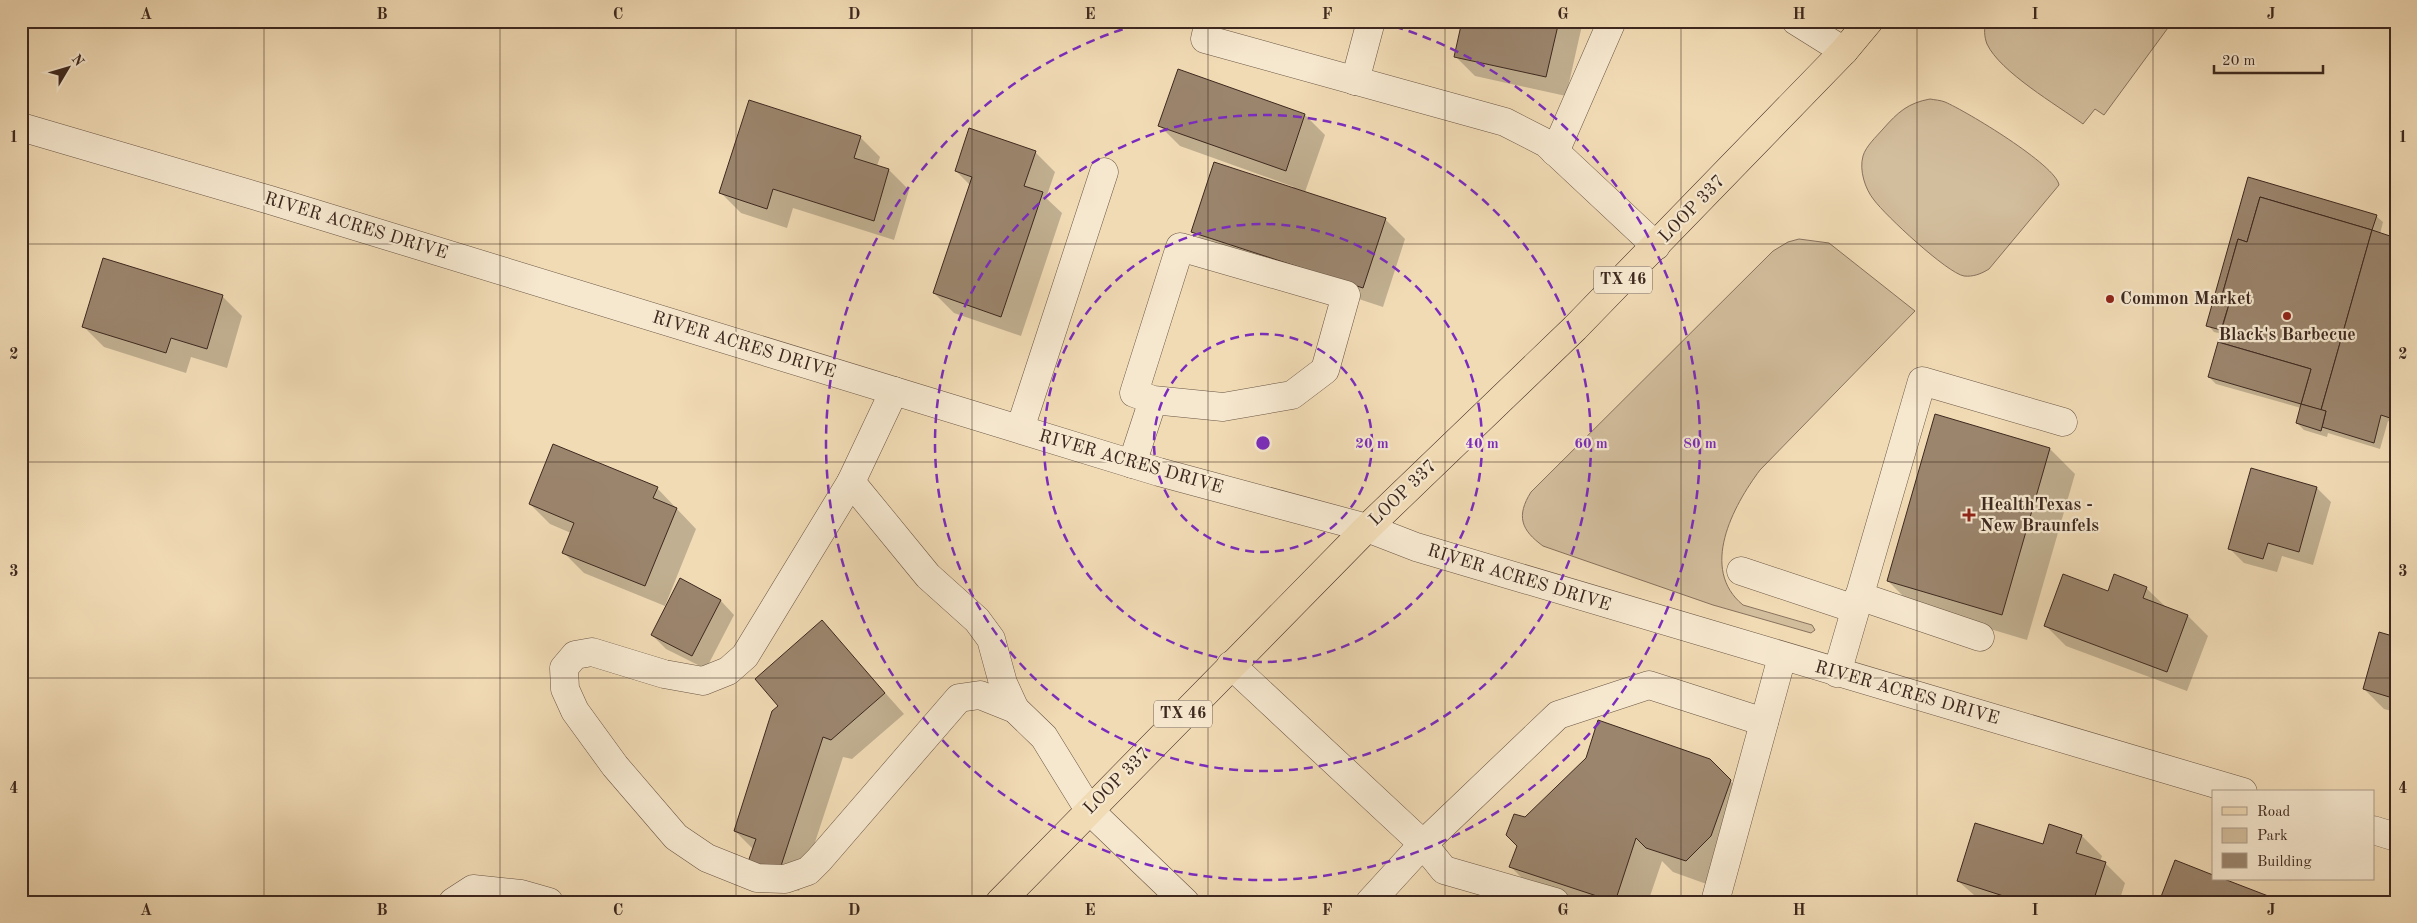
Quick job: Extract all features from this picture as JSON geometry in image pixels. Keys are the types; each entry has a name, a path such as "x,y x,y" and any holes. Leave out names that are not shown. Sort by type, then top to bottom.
{"main road":[{"name":"LOOP 337","path":"1000,902 1367,528 1575,328 1656,246 1844,51 1869,21"}],"street":[{"path":"1210,21 1205,39 1505,122 1546,143 1656,246"},
{"path":"1355,81 1371,21"},
{"path":"1555,152 1612,21"},
{"path":"1796,21 1844,51"},
{"name":"RIVER ACRES DRIVE","path":"21,126 270,200 1132,464 1367,528 1416,547 1782,657 2236,790"},
{"path":"1020,429 1104,172"},
{"path":"1180,248 1346,295 1325,370 1292,395 1223,407 1153,400 1134,393 1180,248"},
{"path":"1837,672 1922,381 2063,422"},
{"path":"894,391 851,482 745,656 728,671 703,681 664,674 592,652 575,655 564,668 565,689 575,711 615,766 676,837 707,858 757,878 785,879 808,871 819,860 959,698 980,695 1015,709 1044,737 1089,810 1185,902"},
{"path":"1132,464 1153,400"},
{"path":"851,482 928,576 977,620 991,639 1004,683 1015,709"},
{"path":"1741,571 1980,637"},
{"path":"1715,902 1782,657"},
{"path":"1231,666 1423,844 1444,870 1555,902"},
{"path":"1370,902 1423,844 1558,715 1649,685 1764,722"},
{"path":"2374,830 2396,837"},
{"path":"453,902 473,889 521,894 549,902"}],"green space":[{"path":"1986,21 2173,21 2104,115 2095,109 2083,124 2016,77 2004,66 1987,44 1985,38"},
{"path":"1930,99 1943,101 1956,107 2009,139 2043,165 2054,176 2059,185 1989,269 1977,275 1964,276 1931,255 1880,207 1871,196 1864,179 1862,161 1866,149 1871,142 1904,109 1915,103"},
{"path":"1799,239 1829,243 1915,311 1760,470 1740,501 1731,519 1725,538 1722,556 1723,574 1730,590 1743,605 1812,625 1815,630 1811,633 1713,605 1543,546 1530,534 1523,522 1523,508 1531,492 1773,251 1788,242"}],"building":[{"path":"1462,21 1559,21 1546,77 1454,57"},
{"path":"1178,69 1305,114 1286,171 1158,126"},
{"path":"749,100 861,136 854,158 889,169 874,221 773,189 767,209 719,193"},
{"path":"969,128 1036,151 1024,186 1043,192 1001,317 933,293 972,177 955,171"},
{"path":"1214,162 1386,218 1363,288 1191,232"},
{"path":"2248,177 2377,215 2372,230 2260,197 2247,242 2238,239 2221,299 2230,301 2221,330 2206,326"},
{"name":"Black's Barbecue","path":"2260,197 2372,230 2321,410 2301,404 2311,369 2218,342 2230,301 2221,299 2238,239 2247,242"},
{"path":"2372,230 2390,236 2391,232 2396,234 2396,420 2381,415 2374,443 2322,427 2326,411 2321,410"},
{"path":"103,258 223,295 207,349 171,338 166,353 82,327"},
{"path":"2218,342 2311,369 2301,404 2208,377"},
{"path":"2301,404 2326,411 2321,431 2296,423"},
{"name":"HealthTexas - New Braunfels","path":"1935,414 2050,448 2002,615 1887,581"},
{"path":"553,444 658,487 653,498 677,508 645,586 562,553 574,523 529,504"},
{"path":"2251,468 2317,487 2299,552 2268,543 2263,559 2228,549"},
{"path":"2063,574 2108,591 2114,574 2147,587 2143,598 2188,615 2167,672 2044,626"},
{"path":"680,578 721,600 692,656 651,635"},
{"path":"822,620 885,693 831,740 823,737 779,872 748,862 756,839 734,831 772,711 778,706 755,679"},
{"path":"2379,632 2396,637 2396,699 2363,689"},
{"path":"1598,720 1710,759 1731,780 1711,836 1686,861 1646,848 1636,838 1615,902 1509,867 1517,846 1506,835 1514,814 1525,817 1586,758"},
{"path":"1975,823 2043,844 2049,824 2082,835 2076,853 2106,862 2093,902 2068,902 2051,896 2049,902 2022,902 1957,881"},
{"path":"2175,860 2212,875 2212,880 2227,880 2276,899 2275,902 2159,902"}],"place":[{"name":"Common Market","path":"2110,299"},
{"name":"Black's Barbecue","path":"2287,316"},
{"name":"HealthTexas - New Braunfels","path":"1969,515"}]}
